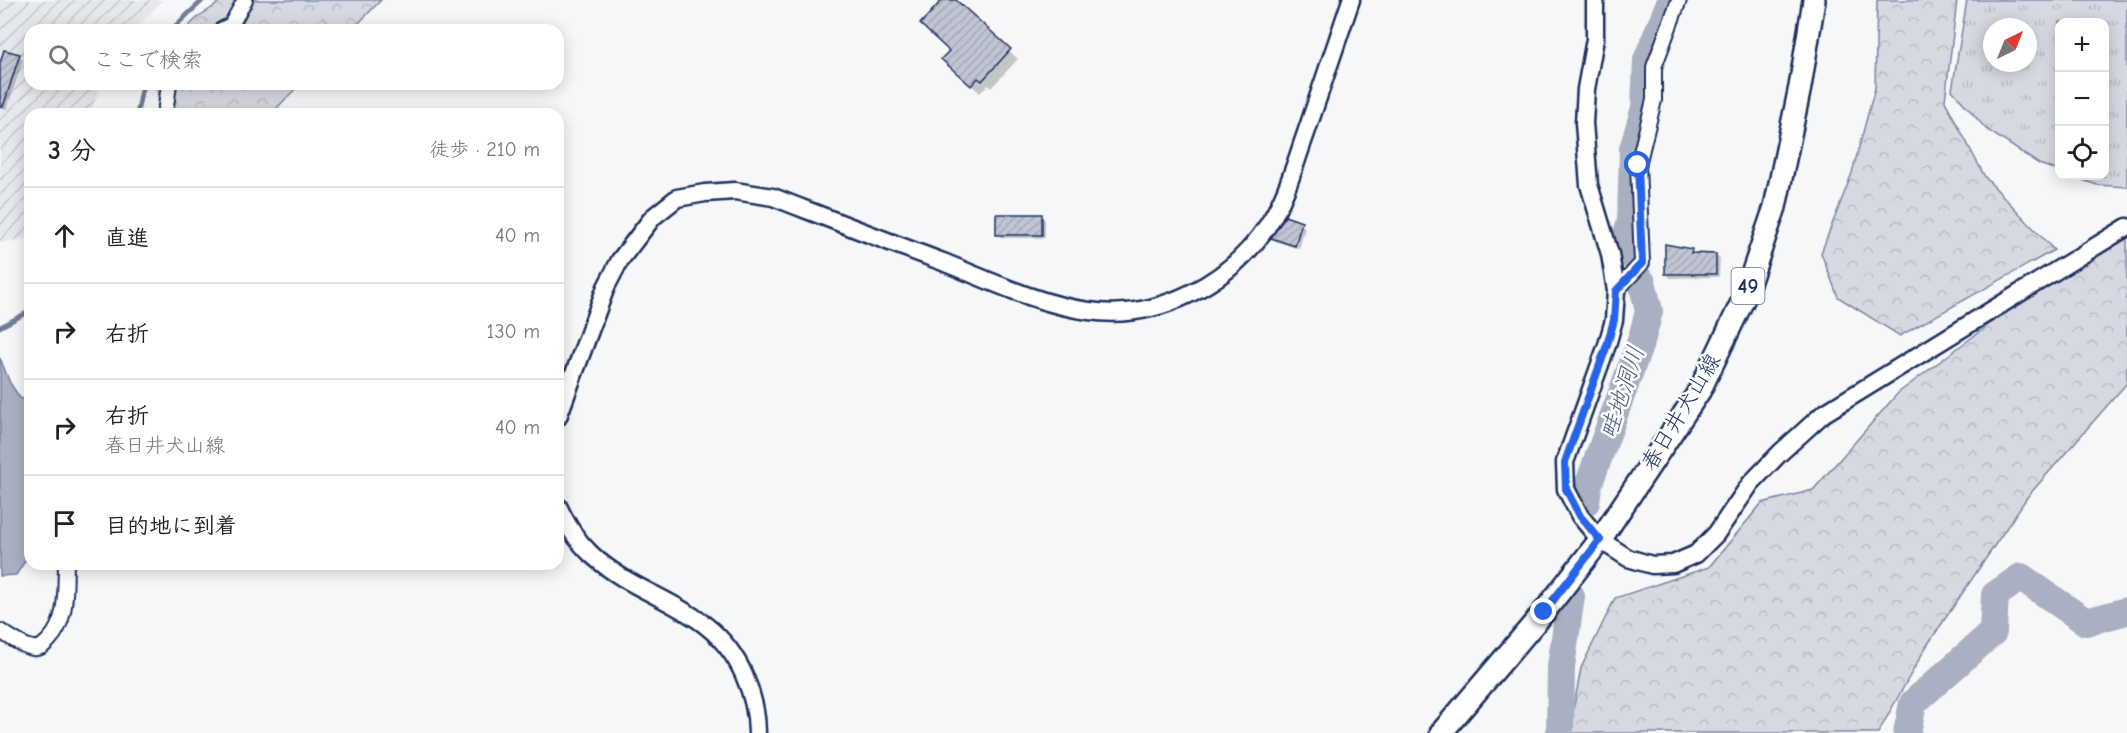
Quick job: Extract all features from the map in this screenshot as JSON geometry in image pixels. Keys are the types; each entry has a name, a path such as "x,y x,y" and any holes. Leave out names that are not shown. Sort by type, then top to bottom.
{"main road":[{"name":"春日井犬山線","path":"1442,733 1544,612 1600,540 1700,390 1744,297 1775,207 1815,0"}],"street":[{"path":"232,24 245,0"},
{"path":"564,401 606,287 620,260 652,217 677,198 705,193 735,191 773,197 1034,298 1089,312 1125,311 1161,305 1199,290 1227,271 1250,248 1268,225 1289,183 1351,0"},
{"path":"1595,0 1595,39 1586,89 1584,123 1589,185 1610,254 1616,291 1614,320 1607,345 1565,462 1566,489 1580,516 1600,540 1628,558 1652,565 1673,564 1696,554 1716,534 1751,483 1823,414 2127,227"},
{"path":"1616,291 1642,263 1638,165 1654,100 1654,67 1679,0"},
{"path":"166,108 168,90"},
{"path":"564,518 572,534 593,556 628,580 689,613 715,631 738,661 751,690 757,733"},
{"path":"0,631 32,648 43,647 61,620 65,602 66,570"}],"shaded area":[{"path":"0,0 163,0 140,24 24,24 24,90 99,90 92,108 24,108 24,239 0,243"}],"green space":[{"path":"219,0 381,0 358,24 191,24 216,5"},
{"path":"1877,0 1957,0 1945,101 1985,177 2054,250 1900,336 1838,297 1821,253 1852,173 1875,88"},
{"path":"1967,0 2127,0 2127,187 2097,185 2083,180 2109,180 2109,18 2055,18 2055,170 2039,164 1986,129 1952,90"},
{"path":"157,90 294,90 277,108 160,108"},
{"path":"2127,235 2127,383 2028,496 1926,647 1878,733 1569,733 1581,668 1615,598 1709,567 1762,503 1813,490 1898,393 2031,293"}],"water":[{"path":"0,358 10,383 20,398 24,399 24,563 16,575 0,576"}],"building":[{"path":"942,0 956,0 1011,49 982,81 978,78 971,86 941,59 949,51 920,24"},
{"path":"4,50 20,54 3,107 0,107 0,63"},
{"path":"996,214 1042,214 1042,235 996,235"},
{"path":"1285,216 1302,222 1295,246 1271,238"},
{"path":"1665,244 1692,249 1691,253 1716,254 1716,274 1665,274"}],"waterway":[{"path":"177,24 203,0"},
{"name":"畦地洞川","path":"1632,256 1625,240 1631,221 1633,149 1645,108 1647,60 1671,0"},
{"path":"138,108 142,90"},
{"name":"畦地洞川","path":"1586,502 1588,486 1642,338 1649,311 1642,282"},
{"path":"0,327 24,314"},
{"path":"1907,733 1913,703 1993,632 1995,595 2021,577 2086,622 2127,611"},
{"name":"畦地洞川","path":"1560,733 1561,667 1571,596"}],"route":[{"path":"1544,612 1600,540 1580,516 1566,489 1565,462 1607,345 1614,320 1616,291 1642,263 1638,165"}]}
